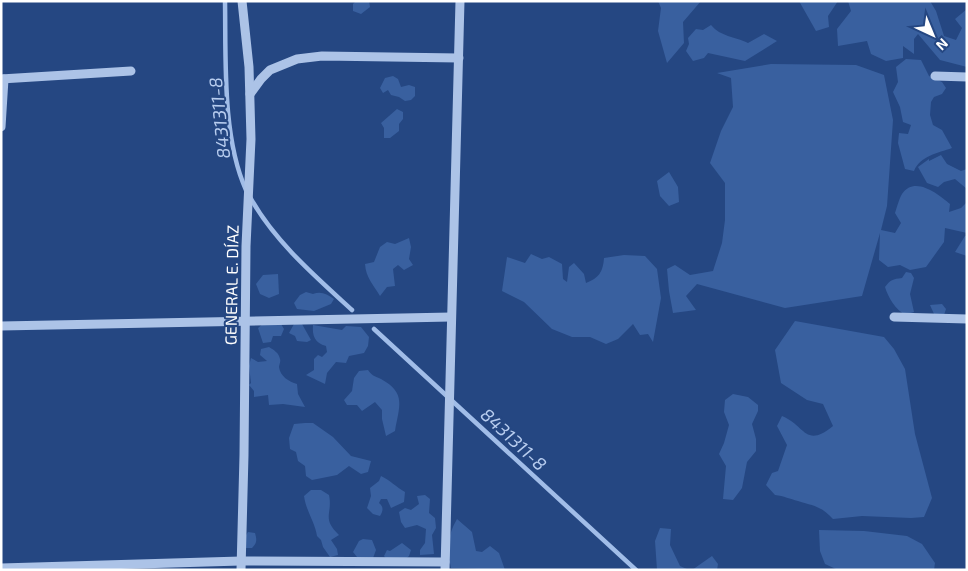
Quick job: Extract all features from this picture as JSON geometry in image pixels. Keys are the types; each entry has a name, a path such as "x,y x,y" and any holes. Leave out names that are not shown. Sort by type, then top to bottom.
{"street":[{"name":"GENERAL E. DÍAZ","path":"241,566 246,246 251,139 249,67 242,1"},
{"path":"1,568 445,566 460,1"},
{"path":"250,94 270,70 297,59 322,56 459,58"},
{"path":"1,127 2,79 130,71"},
{"path":"935,76 967,77"},
{"path":"1,326 451,317"},
{"path":"894,317 967,319"}],"shaded area":[{"path":"356,1 369,1 370,7 361,14 353,11 353,4"},
{"path":"658,1 701,1 683,22 684,43 667,63 658,31 661,8"},
{"path":"799,1 838,1 828,16 829,27 816,31"},
{"path":"848,1 930,1 936,11 944,36 956,40 962,28 955,19 967,9 967,67 940,60 918,34 914,39 914,54 903,46 903,58 886,61 871,54 867,41 838,46 837,29 851,11"},
{"path":"711,25 723,34 748,43 764,34 777,41 745,61 708,53 704,58 693,61 686,51 689,44 688,38 696,29 703,30"},
{"path":"906,59 921,60 929,76 942,82 946,88 942,94 934,97 931,102 930,115 933,125 942,130 952,148 925,158 914,171 905,169 898,143 899,133 908,134 911,125 903,122 900,107 893,92 898,82 896,67"},
{"path":"771,64 856,65 884,75 893,120 887,206 881,230 895,233 901,223 895,213 902,194 913,186 920,186 927,188 950,204 949,212 961,208 967,202 967,233 945,228 944,242 926,267 910,270 900,265 888,267 879,260 880,233 862,296 785,308 697,284 686,296 696,310 673,313 667,269 675,265 690,275 713,271 722,243 725,220 725,183 710,163 721,131 733,107 731,78 717,73"},
{"path":"393,76 398,79 401,87 409,85 415,87 415,96 411,100 405,101 391,95 388,90 383,93 380,88 385,78"},
{"path":"397,109 403,112 399,131 390,138 384,138 384,128 381,123"},
{"path":"941,155 947,164 961,171 967,169 967,189 955,179 944,182 938,187 927,183 918,167 929,159 929,161"},
{"path":"669,172 678,187 679,202 669,206 660,196 657,181"},
{"path":"965,236 967,236 967,256 955,252"},
{"path":"409,238 411,247 409,259 413,265 404,270 398,265 393,269 395,286 387,287 380,296 368,277 365,264 374,262 380,247 387,242 395,244"},
{"path":"531,254 542,259 549,257 562,264 563,279 567,282 569,267 574,263 584,274 586,283 599,274 603,267 604,258 624,255 645,256 657,269 661,298 653,342 648,334 640,335 633,324 618,339 606,344 590,337 572,337 552,329 524,302 502,291 507,257 525,263"},
{"path":"906,272 911,273 914,278 910,294 914,312 906,315 893,303 885,287 892,280 902,278"},
{"path":"278,274 279,294 269,298 260,294 256,284 263,275"},
{"path":"306,292 324,294 334,299 331,304 314,311 297,309 294,303 300,295"},
{"path":"942,304 946,309 944,315 938,316 934,314 930,305"},
{"path":"795,321 884,337 894,349 905,369 915,434 932,498 924,517 862,516 833,519 825,511 817,507 775,495 766,485 772,473 778,471 787,445 777,426 782,416 811,435 824,433 833,426 823,404 807,400 781,383 775,350"},
{"path":"264,323 281,324 284,329 281,336 273,336 271,342 263,343 258,328"},
{"path":"294,324 302,324 311,340 307,342 297,341 295,336 289,333"},
{"path":"313,325 342,330 346,326 361,327 369,337 368,346 364,353 349,356 346,363 336,362 327,373 325,384 306,375 314,370 314,359 318,355 322,357 327,352 326,346 319,343 315,338"},
{"path":"269,347 279,355 279,367 283,376 297,384 298,394 305,407 283,404 269,405 268,395 254,397 254,391 249,385 251,383 249,366 251,358 258,362 267,361 260,355 261,349"},
{"path":"368,370 372,375 389,384 398,395 399,408 395,431 386,436 382,410 375,402 362,411 357,405 347,405 344,400 352,391 354,378 359,371"},
{"path":"733,394 748,397 758,405 758,411 752,424 756,439 756,451 747,462 742,488 733,500 723,499 726,466 719,454 729,425 724,412 725,400"},
{"path":"313,423 333,437 351,456 371,461 368,472 361,474 349,466 337,475 312,480 306,476 305,466 298,461 296,452 290,449 289,438 294,424"},
{"path":"381,476 405,492 404,502 391,508 387,499 381,499 379,503 382,506 382,512 380,516 373,514 367,508 371,496 370,488 379,481"},
{"path":"311,490 321,490 329,495 330,524 339,535 331,540 337,549 338,555 330,557 317,536 304,496"},
{"path":"425,495 430,499 429,513 435,518 436,528 432,535 434,554 420,555 420,550 425,543 426,529 417,525 405,528 401,522 399,512 405,508 411,510 419,504 417,496"},
{"path":"457,519 472,532 476,551 482,552 490,546 499,553 505,570 451,568 449,543 451,531"},
{"path":"660,528 671,529 670,545 680,566 689,570 657,570 655,541"},
{"path":"819,530 864,531 907,536 922,544 935,563 934,570 838,570 825,564 820,551"},
{"path":"248,532 255,533 256,535 256,543 252,548 246,548 245,537"},
{"path":"363,539 372,540 376,550 373,558 357,557 353,552 359,541"},
{"path":"402,543 411,550 409,556 399,565 391,564 384,556 387,550 390,551"},
{"path":"712,556 718,564 717,570 692,570"}],"waterway":[{"name":"8431311-8","path":"225,1 229,122 238,169 246,190"},
{"name":"8431311-8","path":"250,197 271,229 296,258 352,310"},
{"name":"8431311-8","path":"374,329 636,570"}]}
